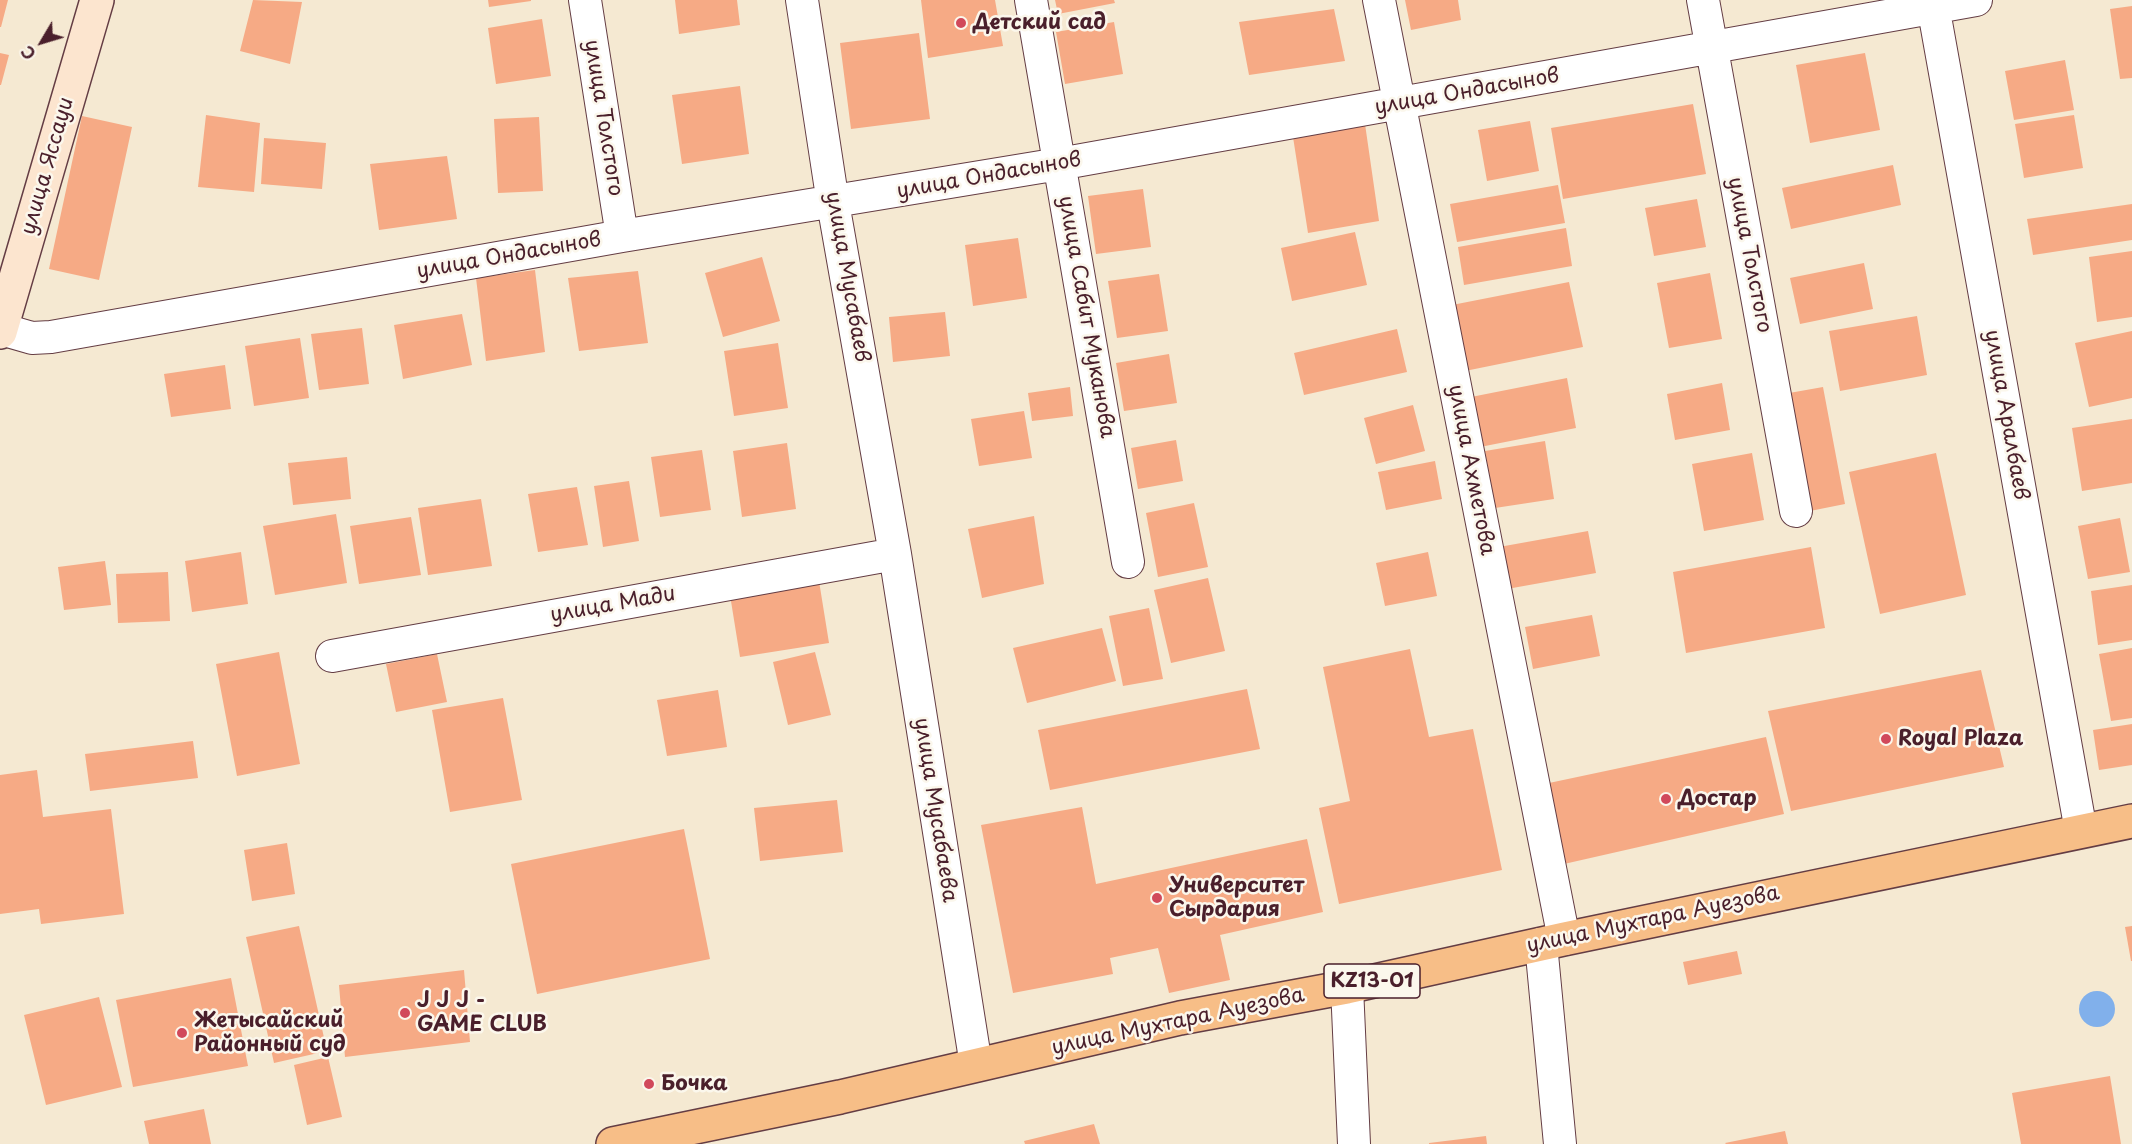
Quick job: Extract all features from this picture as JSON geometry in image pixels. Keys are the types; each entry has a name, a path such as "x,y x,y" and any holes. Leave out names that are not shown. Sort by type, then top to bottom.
{"main road":[{"name":"улица Мухтара Ауезова","path":"613,1144 840,1097 1180,1018 1347,987 1552,941 2132,821"}],"street":[{"name":"улица Яссауи","path":"0,331 97,0"},
{"name":"улица Толстого","path":"585,0 622,236"},
{"name":"улица Мусабаев","path":"802,0 833,203 895,554"},
{"name":"улица Сабит Муканова","path":"1031,0 1128,562"},
{"name":"улица Ахметова","path":"1379,0 1552,941 1560,1144"},
{"name":"улица Толстого","path":"1702,0 1796,511"},
{"name":"улица Ондасынов","path":"0,331 32,338 51,337 622,236 1059,164 1710,48 1933,4 1976,0"},
{"name":"улица Аралбаев","path":"1933,4 2081,831"},
{"name":"улица Мади","path":"332,656 895,554"},
{"name":"улица Мусабаева","path":"895,554 976,1065"},
{"path":"1347,987 1354,1144"}],"water":[{"path":"2097,991 2110,996 2115,1009 2110,1022 2097,1027 2084,1022 2079,1009 2084,996"}],"building":[{"path":"0,0 8,0 1,27 0,27"},
{"path":"253,0 302,2 290,64 240,51"},
{"path":"488,0 531,0 531,1 489,7"},
{"path":"675,0 737,0 740,25 679,34"},
{"name":"Детский сад","path":"921,0 995,0 1003,46 928,58"},
{"path":"1055,0 1114,0 1115,3 1058,14"},
{"path":"1405,0 1458,0 1461,20 1411,30"},
{"path":"2132,6 2132,78 2120,79 2110,9"},
{"path":"1334,9 1345,61 1249,75 1239,22"},
{"path":"542,19 551,76 496,84 488,28"},
{"path":"1114,22 1123,74 1065,84 1056,32"},
{"path":"919,33 930,119 851,129 840,43"},
{"path":"0,53 9,55 1,85 0,85"},
{"path":"1865,53 1880,130 1810,143 1796,65"},
{"path":"2065,60 2074,110 2014,120 2005,71"},
{"path":"740,86 749,154 682,164 672,95"},
{"path":"1693,104 1706,174 1563,199 1551,128"},
{"path":"206,115 260,123 254,192 198,187"},
{"path":"2074,115 2083,168 2024,178 2015,124"},
{"path":"82,116 132,127 99,280 49,269"},
{"path":"539,117 543,191 498,193 494,119"},
{"path":"1530,121 1539,171 1487,181 1478,130"},
{"path":"1365,124 1379,221 1308,233 1293,137"},
{"path":"264,138 326,143 322,189 261,184"},
{"path":"447,156 457,219 379,230 370,164"},
{"path":"1893,165 1901,205 1791,229 1782,188"},
{"path":"1558,185 1565,223 1457,242 1450,204"},
{"path":"1143,189 1151,247 1096,254 1088,196"},
{"path":"1697,199 1706,247 1654,256 1645,208"},
{"path":"2132,204 2132,240 2033,255 2027,219"},
{"path":"1566,228 1572,266 1464,285 1458,247"},
{"path":"1355,232 1367,285 1292,301 1281,248"},
{"path":"1018,238 1027,298 973,306 965,245"},
{"path":"2132,251 2132,317 2097,322 2089,257"},
{"path":"762,257 780,321 723,337 705,273"},
{"path":"1864,263 1873,309 1800,324 1790,278"},
{"path":"535,270 545,352 486,361 476,278"},
{"path":"638,271 648,343 579,351 568,278"},
{"path":"1710,273 1722,339 1669,348 1657,283"},
{"path":"1159,274 1168,331 1117,338 1108,281"},
{"path":"1569,282 1583,347 1465,371 1452,305"},
{"path":"945,312 950,356 893,362 889,317"},
{"path":"462,314 472,365 403,379 394,325"},
{"path":"1917,316 1927,375 1840,391 1829,331"},
{"path":"362,328 369,384 319,390 311,334"},
{"path":"1397,329 1407,372 1304,395 1294,353"},
{"path":"2132,331 2132,398 2089,407 2075,343"},
{"path":"300,338 309,398 254,406 245,346"},
{"path":"778,343 788,408 734,416 724,351"},
{"path":"1169,354 1177,403 1124,411 1116,363"},
{"path":"225,365 231,409 171,417 164,374"},
{"path":"1567,378 1576,428 1480,447 1471,397"},
{"path":"1722,383 1730,430 1675,440 1667,394"},
{"path":"1070,387 1073,416 1032,421 1028,393"},
{"path":"1823,387 1845,504 1800,513 1778,395"},
{"path":"1413,405 1425,451 1376,464 1364,418"},
{"path":"1024,411 1032,458 979,466 971,419"},
{"path":"2132,419 2132,483 2082,491 2072,428"},
{"path":"1176,440 1183,481 1138,489 1131,448"},
{"path":"1545,441 1554,499 1495,508 1485,451"},
{"path":"787,443 796,509 742,517 733,451"},
{"path":"702,450 711,510 660,517 651,457"},
{"path":"1752,453 1764,520 1704,531 1692,464"},
{"path":"1936,453 1966,595 1880,614 1849,472"},
{"path":"347,457 351,499 293,505 288,463"},
{"path":"1435,461 1442,499 1386,510 1378,472"},
{"path":"629,481 639,541 603,547 594,486"},
{"path":"577,487 588,545 538,552 528,494"},
{"path":"481,499 492,566 428,575 418,508"},
{"path":"1194,503 1208,567 1158,577 1146,513"},
{"path":"336,514 347,583 275,595 263,526"},
{"path":"1034,516 1044,584 982,598 968,529"},
{"path":"411,517 421,575 359,584 350,526"},
{"path":"2120,518 2130,572 2088,579 2078,526"},
{"path":"1588,531 1596,573 1507,589 1499,547"},
{"path":"1811,547 1825,628 1686,653 1673,572"},
{"path":"241,552 248,604 192,612 185,561"},
{"path":"1428,552 1437,596 1385,606 1376,563"},
{"path":"105,561 111,605 64,610 58,567"},
{"path":"168,572 170,621 118,623 116,574"},
{"path":"1208,578 1225,651 1171,663 1154,590"},
{"path":"819,581 829,643 740,657 730,595"},
{"path":"2132,585 2132,640 2098,645 2091,591"},
{"path":"1149,608 1163,679 1123,686 1109,616"},
{"path":"1592,615 1600,656 1533,669 1525,627"},
{"path":"1102,628 1116,681 1027,703 1013,648"},
{"path":"2132,648 2132,718 2111,721 2099,654"},
{"path":"1410,649 1429,737 1473,729 1502,870 1339,904 1319,808 1350,801 1323,667"},
{"path":"279,652 300,764 237,776 216,664"},
{"path":"815,652 831,715 788,725 773,662"},
{"path":"437,654 447,702 396,712 386,664"},
{"name":"Royal Plaza","path":"1981,670 2004,767 1791,811 1768,711"},
{"path":"1247,689 1260,749 1050,790 1038,730"},
{"path":"718,690 727,747 667,756 657,700"},
{"path":"503,698 522,800 450,812 432,710"},
{"path":"2132,724 2132,765 2099,770 2093,730"},
{"name":"Достар","path":"1766,737 1784,814 1564,864 1549,783"},
{"path":"193,741 198,778 90,791 85,754"},
{"path":"37,770 43,817 111,809 124,914 41,924 39,909 0,914 0,775"},
{"path":"837,800 843,852 760,861 754,808"},
{"name":"Университет Сырдария","path":"1082,807 1096,884 1307,839 1323,912 1220,935 1230,980 1169,993 1158,948 1110,958 1113,974 1013,993 981,825"},
{"path":"684,829 710,959 537,994 511,864"},
{"path":"287,843 295,894 252,901 244,850"},
{"path":"299,926 327,1051 274,1063 246,937"},
{"path":"2132,926 2132,961 2131,961 2125,927"},
{"path":"1737,951 1742,974 1688,985 1683,962"},
{"name":"J J J - GAME CLUB","path":"464,970 470,1042 345,1057 339,985"},
{"name":"Жетысайский Районный суд","path":"231,978 248,1066 133,1087 116,1000"},
{"path":"99,997 122,1087 46,1105 24,1015"},
{"path":"328,1057 342,1117 307,1125 294,1065"},
{"path":"2110,1076 2121,1144 2021,1144 2012,1093"},
{"path":"204,1109 211,1144 149,1144 144,1121"},
{"path":"1094,1124 1100,1144 1025,1144 1024,1141"},
{"path":"1785,1131 1788,1144 1725,1143"},
{"path":"1486,1136 1487,1144 1429,1144 1429,1143"}],"place":[{"name":"Детский сад","path":"961,23"},
{"name":"Royal Plaza","path":"1886,739"},
{"name":"Достар","path":"1666,799"},
{"name":"Университет Сырдария","path":"1157,898"},
{"name":"J J J - GAME CLUB","path":"405,1013"},
{"name":"Жетысайский Районный суд","path":"182,1033"},
{"name":"Бочка","path":"649,1084"}]}
